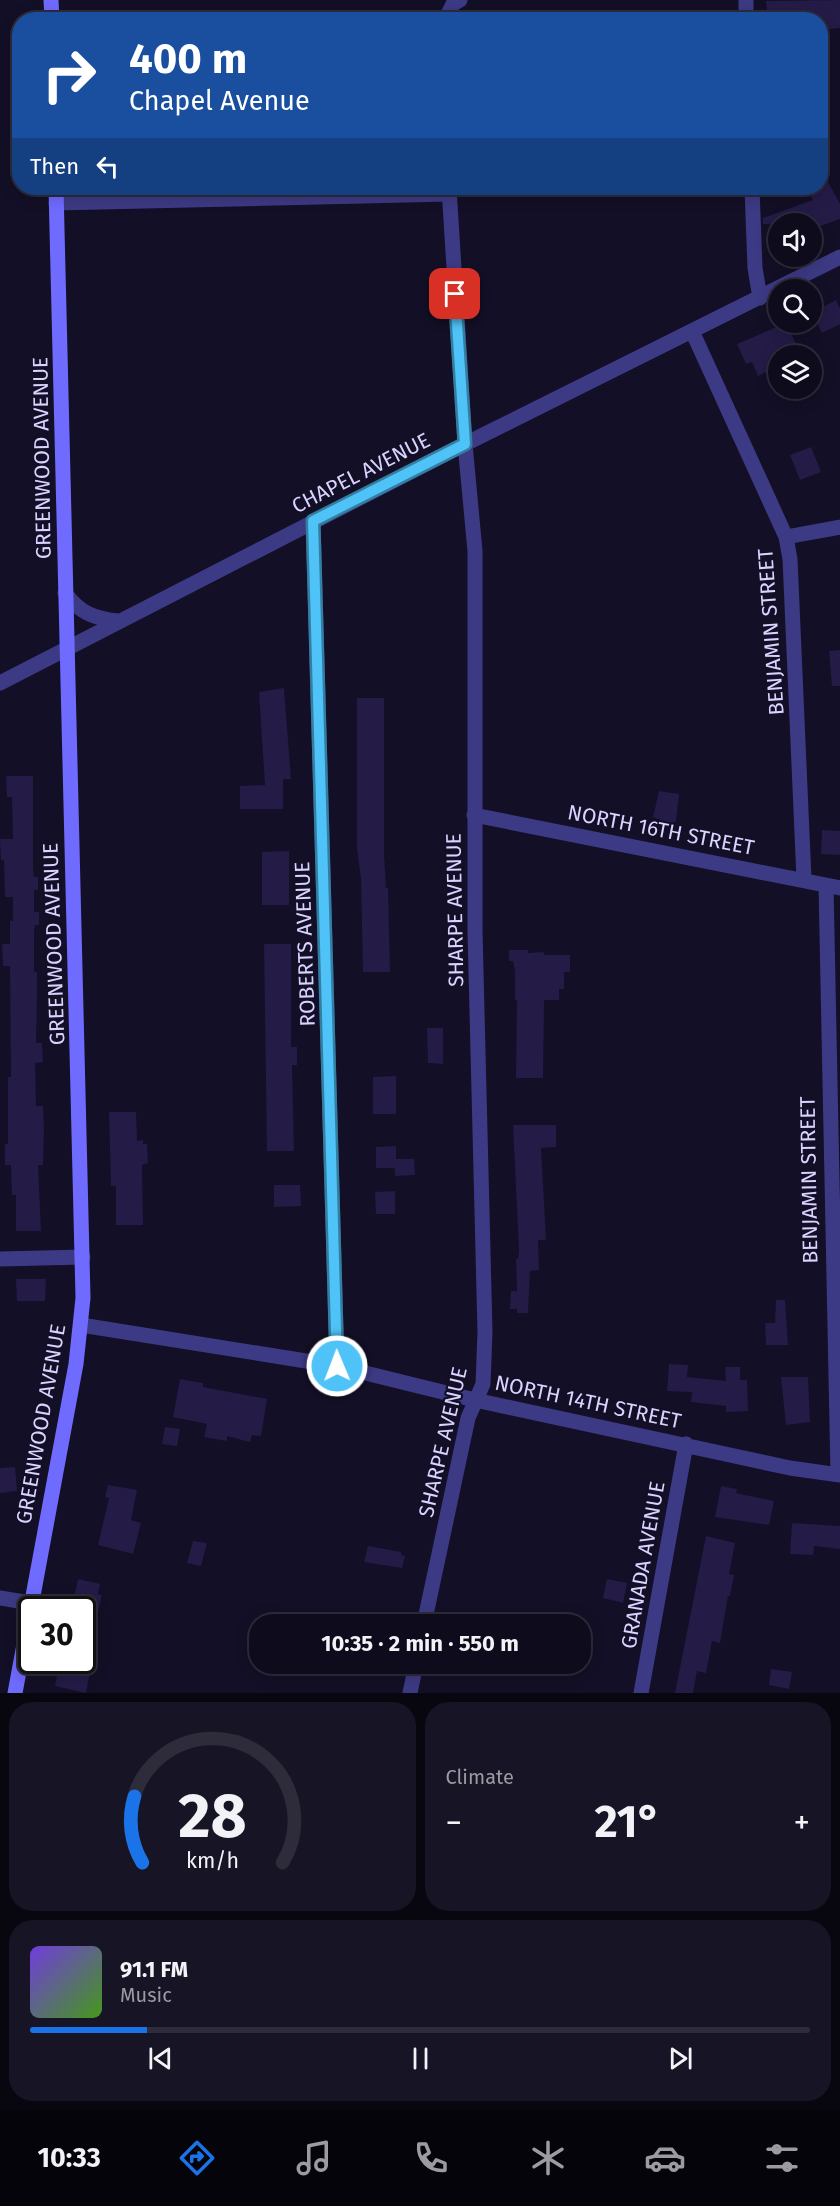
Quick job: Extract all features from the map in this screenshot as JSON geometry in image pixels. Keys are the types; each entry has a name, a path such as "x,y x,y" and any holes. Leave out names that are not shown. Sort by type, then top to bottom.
{"street":[{"path":"449,12 453,4 460,0"},
{"name":"GREENWOOD AVENUE","path":"31,1596 76,1364 81,1325 83,1257 56,195"},
{"name":"SHARPE AVENUE","path":"426,1614 468,1418 483,1384 485,1332 474,815 475,551 465,444 449,195"},
{"path":"752,195 755,268 760,298"},
{"name":"CHAPEL AVENUE","path":"0,683 313,521 840,257"},
{"name":"BENJAMIN STREET","path":"692,331 786,537 790,559 804,879"},
{"name":"ROBERTS AVENUE","path":"313,521 337,1366"},
{"path":"786,537 840,527"},
{"path":"65,593 76,608 86,614 118,621"},
{"name":"NORTH 16TH STREET","path":"474,815 833,886"},
{"name":"BENJAMIN STREET","path":"833,886 839,1474"},
{"path":"0,1259 83,1257"},
{"name":"NORTH 14TH STREET","path":"81,1325 337,1366 475,1400 790,1468 839,1474"},
{"name":"GRANADA AVENUE","path":"641,1693 686,1444"},
{"path":"0,1598 18,1601"},
{"name":"GREENWOOD AVENUE","path":"15,1693 18,1674"},
{"path":"410,1693 414,1674"}],"building":[{"path":"840,0 840,28 828,29 828,12 767,12 766,1"},
{"path":"828,182 840,204 840,219 822,225 822,213 777,213 813,200 810,195 828,195"},
{"path":"768,216 768,224 763,224 763,218"},
{"path":"836,300 840,309 840,324 822,333 822,308"},
{"path":"768,331 768,333 791,333 797,345 768,345 768,371 758,376 752,362 746,364 737,344"},
{"path":"811,447 821,472 800,480 790,455"},
{"path":"840,650 840,686 832,686 829,651"},
{"path":"284,688 291,779 283,779 283,809 240,809 240,786 265,785 259,692"},
{"path":"357,698 384,698 384,855 386,888 388,888 390,972 363,972 361,879 357,848"},
{"path":"6,776 33,776 33,870 34,877 38,877 38,890 34,890 34,912 39,912 39,925 35,925 34,932 34,972 37,972 36,1043 42,1043 43,1062 35,1063 36,1106 43,1106 44,1129 43,1165 38,1165 41,1231 16,1231 16,1195 12,1195 11,1165 5,1165 5,1144 8,1144 8,1077 11,1077 10,966 3,966 2,944 10,944 10,921 13,921 13,897 5,897 4,860 1,860 0,839 13,839 12,797 7,797"},
{"path":"659,791 679,794 676,821 672,824 653,817"},
{"path":"822,830 840,831 840,855 821,854"},
{"path":"289,851 289,905 262,905 262,852"},
{"path":"264,944 291,944 291,1047 297,1047 297,1065 292,1065 294,1151 267,1151"},
{"path":"509,950 528,950 528,953 544,952 544,955 570,955 570,972 564,972 564,989 559,989 559,1000 544,1000 543,1078 516,1078 517,1000 515,1000 515,972 513,961 509,961"},
{"path":"427,1028 443,1028 443,1064 428,1063"},
{"path":"396,1076 396,1114 373,1114 373,1077"},
{"path":"109,1112 136,1112 137,1141 143,1140 143,1144 147,1144 148,1163 142,1165 143,1225 116,1225 116,1186 111,1186"},
{"path":"513,1125 556,1125 556,1147 541,1148 546,1240 538,1240 539,1270 530,1271 528,1313 517,1313 517,1309 510,1309 511,1291 517,1291 516,1259 518,1259 519,1251"},
{"path":"396,1146 396,1159 414,1159 415,1175 395,1176 395,1168 376,1168 376,1147"},
{"path":"274,1185 300,1185 301,1206 274,1207"},
{"path":"395,1191 395,1214 376,1214 375,1192"},
{"path":"16,1279 46,1279 45,1301 17,1301"},
{"path":"776,1300 785,1300 788,1345 766,1345 765,1323 775,1323"},
{"path":"669,1364 688,1365 687,1377 726,1381 725,1367 740,1367 740,1380 747,1380 748,1411 726,1412 726,1406 691,1402 692,1392 667,1391"},
{"path":"781,1377 808,1377 810,1422 786,1425"},
{"path":"180,1379 203,1383 203,1387 267,1399 261,1436 252,1435 250,1442 227,1436 227,1441 204,1437 207,1424 173,1417"},
{"path":"165,1427 180,1429 177,1446 162,1444"},
{"path":"15,1467 17,1491 0,1493 0,1468"},
{"path":"108,1485 137,1490 131,1520 141,1523 133,1554 98,1545 109,1498 105,1497"},
{"path":"721,1486 737,1489 736,1493 774,1501 769,1525 715,1517"},
{"path":"792,1523 840,1526 840,1549 814,1546 813,1555 790,1554"},
{"path":"706,1536 735,1543 729,1574 734,1575 730,1596 728,1596 720,1643 712,1641 706,1673 697,1671 693,1693 675,1693"},
{"path":"193,1541 207,1543 201,1566 187,1563"},
{"path":"368,1546 401,1552 401,1555 405,1556 402,1568 364,1562"},
{"path":"78,1579 100,1584 98,1594 102,1595 96,1621 96,1596 74,1596"},
{"path":"607,1579 627,1583 623,1603 603,1598"},
{"path":"771,1669 792,1672 789,1689 769,1685"},
{"path":"57,1674 90,1674 86,1693 55,1686"}],"route":[{"path":"337,1366 313,521 465,444 455,294"}]}
